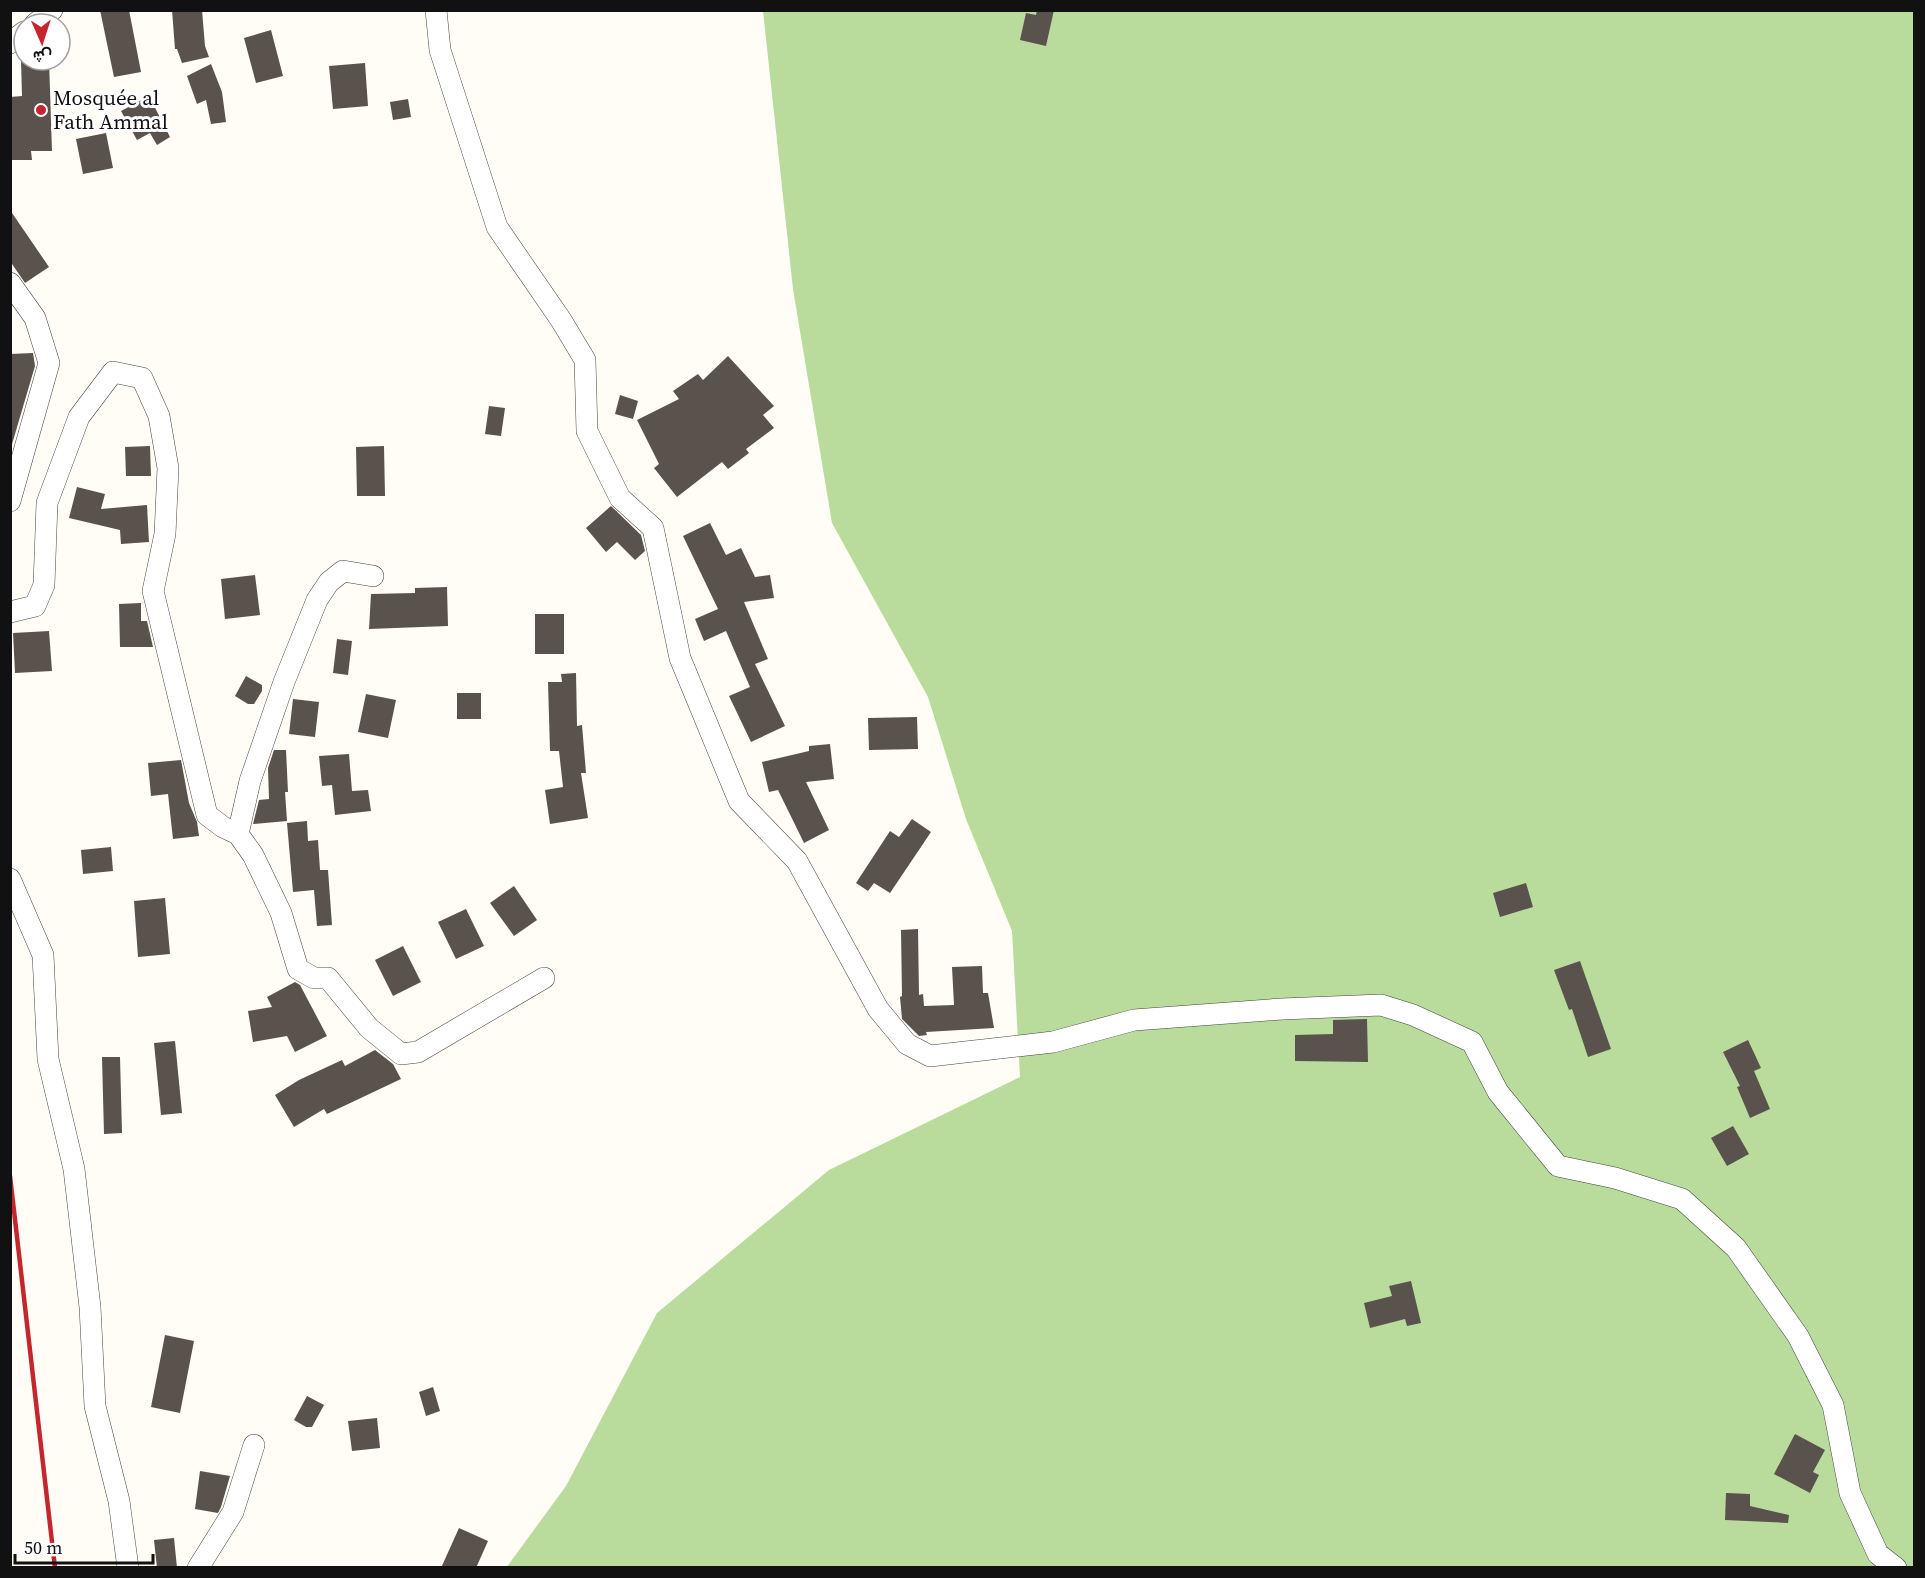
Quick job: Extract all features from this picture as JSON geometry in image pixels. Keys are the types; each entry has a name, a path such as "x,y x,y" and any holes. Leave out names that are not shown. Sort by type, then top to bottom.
{"street":[{"path":"436,10 440,50 497,227 561,320 585,360 587,431 620,498 653,528 680,658 739,801 797,861 878,1009 907,1044 930,1056 1053,1042 1134,1020 1282,1009 1381,1005 1413,1015 1472,1042 1498,1092 1558,1166 1615,1178 1682,1199 1736,1248 1798,1336 1833,1405 1850,1493 1878,1554 1896,1568"},
{"path":"10,283 35,318 49,363 10,501"},
{"path":"10,612 35,606 44,585 47,503 79,417 113,372 142,378 159,416 168,468 165,534 153,591 207,814 223,827 238,834 253,855 281,913 297,969 314,978 328,978 369,1028 401,1054 418,1052 544,978"},
{"path":"238,834 250,781 284,682 317,600 329,582 343,572 373,576"},
{"path":"10,879 43,955 48,1059 74,1169 90,1307 95,1406 119,1501 128,1568"},
{"path":"198,1568 233,1512 254,1445"}],"green space":[{"path":"763,11 1914,11 1914,1567 506,1568 566,1486 657,1313 829,1170 1020,1077 1012,931 966,819 928,697 832,523 793,289"}],"building":[{"path":"100,10 129,10 141,72 114,77"},
{"path":"172,10 202,10 205,46 209,57 182,63 175,49"},
{"path":"1037,10 1054,10 1046,46 1020,40 1026,13 1036,15"},
{"path":"271,30 283,76 256,83 244,38"},
{"path":"365,63 368,106 333,109 329,66"},
{"path":"211,64 222,92 226,122 211,124 206,100 197,104 187,76"},
{"name":"Mosquée al Fath Ammal","path":"21,72 49,72 52,151 31,151 32,160 10,160 10,97 22,96"},
{"path":"149,96 170,137 157,145 150,133 137,140 121,111"},
{"path":"408,99 411,117 393,120 390,102"},
{"path":"106,133 113,168 83,174 76,139"},
{"path":"10,210 49,267 25,283 10,261"},
{"path":"33,353 35,366 10,451 10,354"},
{"path":"728,356 774,406 763,415 774,428 746,449 749,453 728,469 722,462 677,497 654,468 659,464 637,420 679,399 673,391 698,374 703,380"},
{"path":"620,395 638,401 633,419 615,414"},
{"path":"489,406 505,408 501,436 485,434"},
{"path":"150,446 151,476 126,476 125,447"},
{"path":"384,446 385,496 357,496 356,447"},
{"path":"77,487 105,494 101,509 147,505 149,542 121,544 120,530 69,518"},
{"path":"611,506 641,535 645,551 635,560 617,542 606,552 586,528"},
{"path":"710,523 726,555 741,548 755,577 770,575 774,598 744,602 768,659 755,664 785,726 751,742 729,696 750,687 726,631 704,641 695,619 718,609 683,536"},
{"path":"255,575 260,615 225,619 221,579"},
{"path":"447,587 448,626 369,629 371,594 415,593 415,588"},
{"path":"141,603 141,621 147,621 153,647 120,647 119,604"},
{"path":"535,614 564,614 564,654 535,654"},
{"path":"49,631 52,671 15,673 13,633"},
{"path":"337,639 352,641 348,675 333,673"},
{"path":"576,673 577,726 582,725 586,773 581,773 588,818 550,824 545,790 563,787 559,751 550,751 548,682 562,682 561,674"},
{"path":"246,676 262,685 262,691 254,704 248,704 235,696"},
{"path":"457,693 481,693 481,719 457,719"},
{"path":"366,694 396,700 388,738 358,732"},
{"path":"293,699 319,702 315,737 289,734"},
{"path":"917,717 918,749 869,750 868,718"},
{"path":"830,744 834,779 806,782 829,830 804,843 778,790 769,792 762,762 809,751 809,746"},
{"path":"274,750 286,750 287,821 253,824 259,800 269,799 268,768"},
{"path":"349,754 352,791 368,790 371,811 335,815 332,785 322,786 319,756"},
{"path":"181,760 189,803 197,822 199,836 173,839 168,794 151,796 148,763"},
{"path":"912,819 931,832 890,893 874,883 868,891 856,883 890,831 899,837"},
{"path":"307,821 308,841 318,840 320,870 328,870 332,925 317,926 314,890 293,892 287,823"},
{"path":"111,847 113,871 83,874 81,850"},
{"path":"1526,883 1533,907 1500,917 1493,893"},
{"path":"514,886 537,920 514,936 490,903"},
{"path":"165,898 170,954 138,957 134,901"},
{"path":"466,909 484,946 456,959 438,922"},
{"path":"918,929 919,995 923,994 924,1006 954,1005 952,967 982,966 983,993 988,993 994,1028 926,1032 927,1035 919,1036 902,1019 901,930"},
{"path":"403,946 421,982 393,996 375,960"},
{"path":"1580,961 1611,1049 1588,1057 1572,1009 1569,1010 1554,970"},
{"path":"295,982 300,985 327,1036 295,1052 287,1036 253,1042 248,1011 272,1007 267,997"},
{"path":"1367,1019 1368,1062 1295,1061 1295,1035 1333,1034 1333,1020"},
{"path":"1748,1040 1761,1068 1754,1071 1770,1109 1750,1118 1737,1087 1740,1086 1723,1052"},
{"path":"175,1041 182,1113 161,1115 154,1043"},
{"path":"375,1050 393,1064 401,1079 327,1114 324,1109 294,1127 275,1095 299,1080 342,1060 345,1066"},
{"path":"102,1057 120,1057 122,1133 104,1134"},
{"path":"1733,1126 1749,1154 1727,1166 1711,1138"},
{"path":"1411,1281 1421,1323 1407,1326 1405,1319 1370,1328 1364,1303 1392,1296 1389,1286"},
{"path":"165,1335 194,1341 180,1413 151,1407"},
{"path":"433,1387 440,1411 426,1416 419,1392"},
{"path":"307,1396 324,1405 312,1427 306,1427 294,1420"},
{"path":"377,1418 380,1448 352,1451 348,1421"},
{"path":"1795,1434 1825,1450 1813,1472 1819,1475 1810,1493 1774,1474"},
{"path":"200,1471 230,1476 218,1513 195,1509"},
{"path":"1726,1493 1750,1494 1750,1506 1789,1515 1788,1523 1725,1520"},
{"path":"459,1528 488,1541 476,1568 441,1568"},
{"path":"174,1538 177,1568 157,1568 154,1540"}],"railway":[{"path":"10,1176 55,1568"}],"place":[{"name":"Mosquée al Fath Ammal","path":"41,110"}]}
